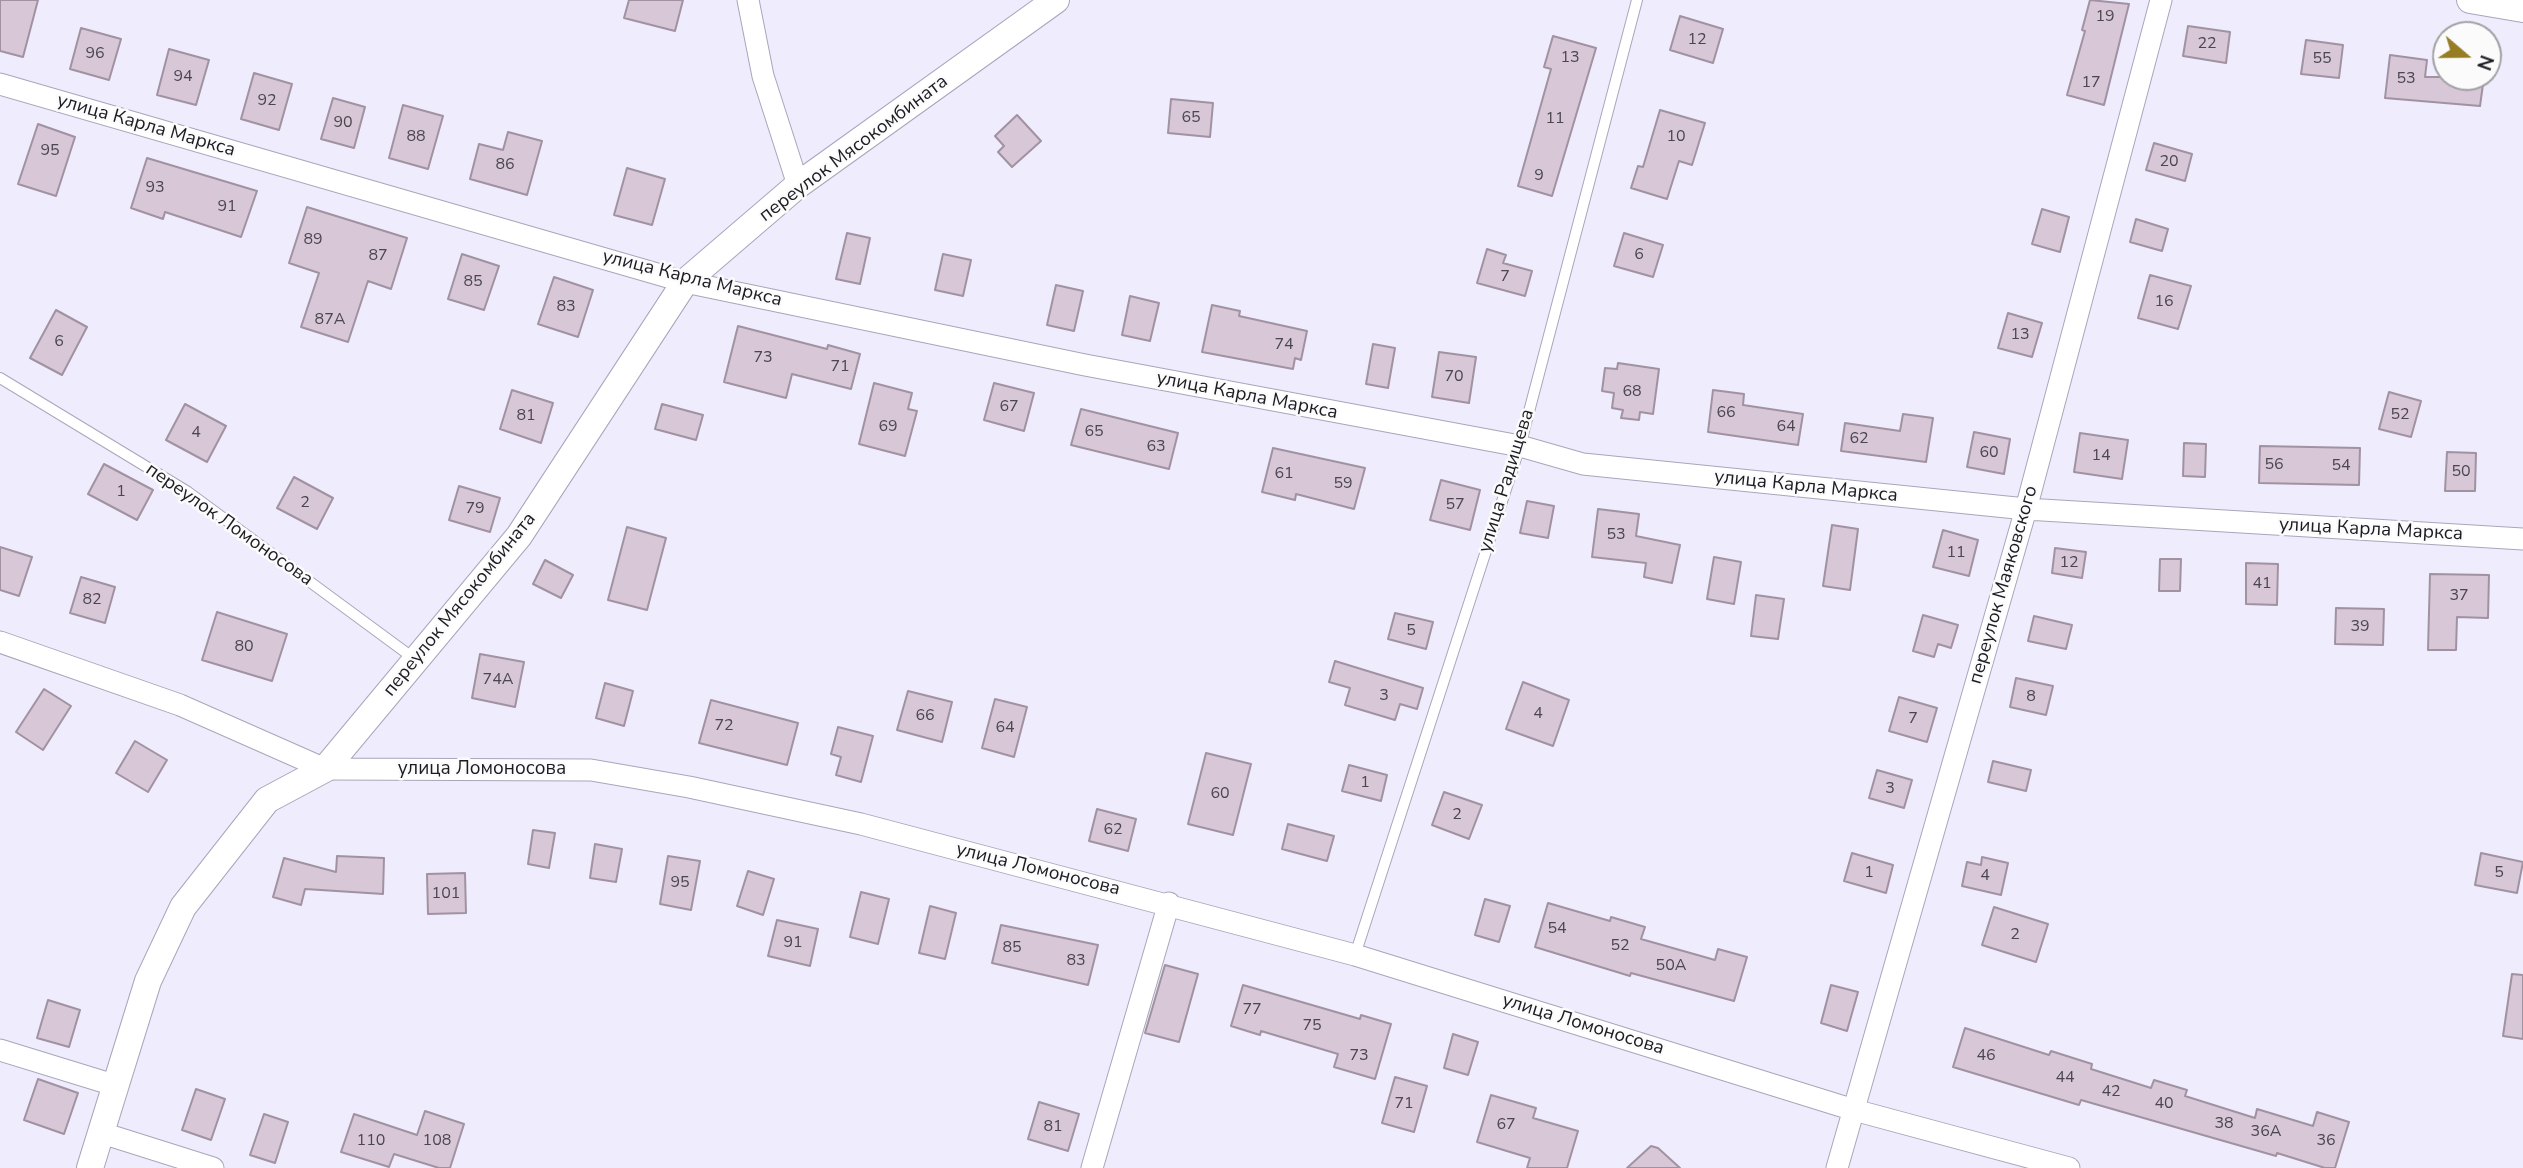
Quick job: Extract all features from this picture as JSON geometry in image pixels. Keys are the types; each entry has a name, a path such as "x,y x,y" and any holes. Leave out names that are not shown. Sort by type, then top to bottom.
{"street":[{"path":"748,0 763,76 798,185"},
{"name":"переулок Мясокомбината","path":"90,1168 148,981 183,906 267,800 326,769 519,536 685,282 798,185 1056,0"},
{"name":"переулок Маяковского","path":"1837,1168 2026,509 2161,0"},
{"path":"2470,0 2523,9"},
{"name":"улица Карла Маркса","path":"0,84 685,282 1085,365 1520,446 1583,464 2026,509 2523,539"},
{"name":"улица Ломоносова","path":"0,642 180,705 326,769 591,770 689,787 860,824 1169,903 1617,1034 1854,1110 2069,1168"},
{"path":"1092,1168 1169,903"},
{"path":"0,1050 117,1086"},
{"path":"102,1133 213,1168"}],"lane":[{"name":"улица Радищева","path":"1355,956 1520,446 1637,0"},
{"name":"переулок Ломоносова","path":"0,379 188,492 416,660"}],"building":[{"path":"0,0 38,0 23,57 0,51"},
{"path":"629,0 683,0 675,31 624,18"},
{"path":"2090,0 2129,4 2104,105 2067,95 2085,31 2082,30"},
{"path":"1680,16 1723,29 1713,63 1670,50"},
{"path":"2188,26 2230,32 2226,63 2183,56"},
{"path":"81,28 121,39 109,80 70,69"},
{"path":"1553,36 1596,48 1552,196 1518,186 1551,69 1544,67"},
{"path":"2306,40 2343,45 2339,78 2301,74"},
{"path":"169,49 209,60 196,105 157,95"},
{"path":"2390,55 2427,60 2425,77 2432,77 2432,91 2482,91 2480,106 2385,98"},
{"path":"254,73 292,84 279,130 241,119"},
{"path":"333,98 365,107 354,148 321,139"},
{"path":"1171,99 1213,103 1210,137 1168,133"},
{"path":"403,105 443,116 428,169 389,158"},
{"path":"1660,110 1705,123 1692,165 1679,161 1667,199 1631,188 1638,166 1643,167"},
{"path":"1017,115 1041,141 1012,167 998,152 1004,146 995,136"},
{"path":"38,124 75,137 56,196 18,184"},
{"path":"508,132 542,141 527,195 470,179 479,144 503,150"},
{"path":"2154,143 2192,154 2185,181 2146,170"},
{"path":"147,158 257,191 241,237 165,212 163,219 131,208"},
{"path":"627,168 665,179 652,225 614,215"},
{"path":"307,207 407,238 391,289 368,281 348,342 301,327 319,273 289,263"},
{"path":"2042,209 2069,217 2060,252 2032,244"},
{"path":"2136,219 2168,229 2162,251 2130,242"},
{"path":"847,233 870,238 860,284 836,279"},
{"path":"1624,233 1663,245 1653,277 1614,266"},
{"path":"1487,249 1506,255 1503,263 1532,271 1525,296 1477,283"},
{"path":"462,254 499,266 484,310 448,299"},
{"path":"943,254 971,260 963,296 935,290"},
{"path":"2150,275 2191,286 2178,329 2138,318"},
{"path":"554,277 593,290 578,337 538,324"},
{"path":"1056,285 1083,291 1074,331 1047,325"},
{"path":"1130,296 1159,303 1150,341 1122,335"},
{"path":"1212,305 1240,311 1239,316 1307,331 1301,360 1295,358 1293,369 1202,352"},
{"path":"56,310 87,327 62,375 30,358"},
{"path":"2008,313 2042,323 2032,357 1998,348"},
{"path":"738,326 827,349 828,345 860,354 851,389 792,374 786,398 724,382"},
{"path":"1373,344 1395,348 1388,388 1366,384"},
{"path":"1439,352 1476,357 1469,403 1432,397"},
{"path":"1618,363 1659,369 1653,414 1640,412 1639,420 1621,418 1623,410 1612,408 1614,393 1602,391 1605,368 1617,369"},
{"path":"874,383 912,393 908,409 917,411 905,456 859,444"},
{"path":"994,383 1034,393 1024,431 984,420"},
{"path":"512,390 553,403 541,443 500,429"},
{"path":"1713,390 1744,394 1743,405 1803,414 1798,445 1708,432"},
{"path":"2389,392 2421,401 2411,437 2379,429"},
{"path":"185,404 226,426 207,462 166,440"},
{"path":"662,404 703,415 696,440 655,429"},
{"path":"1081,409 1178,433 1169,469 1071,445"},
{"path":"1903,414 1933,418 1926,462 1841,451 1845,423 1900,431"},
{"path":"1974,432 2010,439 2004,474 1967,467"},
{"path":"2080,433 2128,440 2122,479 2074,472"},
{"path":"2184,443 2206,444 2205,477 2183,476"},
{"path":"2260,446 2360,448 2359,485 2259,483"},
{"path":"1273,448 1365,468 1354,509 1296,494 1295,500 1262,492"},
{"path":"2447,452 2476,453 2475,491 2445,491"},
{"path":"104,464 153,490 137,520 88,494"},
{"path":"294,477 333,498 317,529 277,508"},
{"path":"1441,480 1480,490 1470,530 1430,520"},
{"path":"459,486 500,498 490,532 449,520"},
{"path":"1527,501 1554,506 1548,538 1520,533"},
{"path":"1598,509 1639,514 1636,536 1680,545 1672,583 1644,577 1646,563 1592,557"},
{"path":"1832,525 1858,529 1850,590 1823,586"},
{"path":"627,527 666,538 647,610 608,600"},
{"path":"1943,530 1978,540 1969,576 1933,567"},
{"path":"0,547 32,557 19,596 0,590"},
{"path":"2055,548 2086,552 2082,578 2052,573"},
{"path":"1714,557 1741,562 1734,604 1707,599"},
{"path":"2160,559 2181,559 2180,591 2159,591"},
{"path":"545,560 573,575 561,598 533,584"},
{"path":"2246,563 2278,564 2277,605 2246,604"},
{"path":"2430,574 2489,575 2488,618 2457,617 2456,650 2428,650"},
{"path":"81,577 115,587 105,623 70,613"},
{"path":"1756,595 1784,599 1778,639 1751,636"},
{"path":"2336,608 2384,609 2383,645 2335,644"},
{"path":"217,612 287,634 272,681 202,660"},
{"path":"1395,613 1433,622 1426,649 1388,639"},
{"path":"1923,615 1958,625 1951,648 1938,644 1934,657 1913,651"},
{"path":"2034,616 2072,625 2066,649 2028,641"},
{"path":"480,654 524,662 515,707 472,698"},
{"path":"1335,661 1423,688 1417,709 1400,704 1395,720 1345,705 1350,688 1329,682"},
{"path":"2016,678 2053,686 2046,715 2010,707"},
{"path":"1523,682 1569,700 1553,746 1506,729"},
{"path":"605,683 633,691 624,726 596,718"},
{"path":"44,689 71,706 43,750 16,732"},
{"path":"908,691 952,702 942,742 897,730"},
{"path":"1899,697 1937,708 1927,742 1889,731"},
{"path":"995,699 1027,707 1014,757 982,748"},
{"path":"711,700 798,723 787,765 699,743"},
{"path":"838,727 873,736 861,782 836,775 841,757 831,754"},
{"path":"135,741 167,760 148,792 116,773"},
{"path":"1206,753 1251,764 1233,835 1188,824"},
{"path":"1993,761 2031,770 2026,791 1988,782"},
{"path":"1349,765 1387,775 1381,801 1342,791"},
{"path":"1877,770 1912,780 1904,808 1869,798"},
{"path":"1444,792 1482,805 1469,839 1432,825"},
{"path":"1097,809 1136,819 1128,851 1089,841"},
{"path":"1288,824 1334,836 1327,861 1282,849"},
{"path":"533,830 555,833 549,868 528,864"},
{"path":"595,844 622,849 616,882 590,878"},
{"path":"1852,853 1893,865 1886,893 1844,881"},
{"path":"2481,853 2523,862 2517,893 2475,885"},
{"path":"337,856 384,858 383,894 305,889 301,905 273,897 284,858 336,872"},
{"path":"668,856 700,861 691,910 660,904"},
{"path":"1982,857 2008,863 2001,895 1962,886 1967,862 1981,865"},
{"path":"748,871 774,879 763,915 737,906"},
{"path":"465,873 466,913 428,914 427,874"},
{"path":"861,892 889,899 878,944 850,937"},
{"path":"1485,899 1510,906 1499,942 1475,935"},
{"path":"1548,903 1610,921 1611,917 1645,927 1641,939 1715,960 1718,949 1747,957 1734,1001 1631,973 1630,976 1535,947"},
{"path":"930,906 956,913 945,959 919,953"},
{"path":"1994,907 2048,924 2036,962 1982,945"},
{"path":"777,920 818,929 810,966 768,956"},
{"path":"1001,925 1098,945 1088,985 992,963"},
{"path":"1165,965 1198,974 1179,1042 1145,1033"},
{"path":"2512,974 2523,975 2523,1039 2503,1036"},
{"path":"1243,985 1360,1019 1361,1015 1391,1024 1375,1079 1334,1067 1338,1054 1261,1031 1260,1035 1231,1026"},
{"path":"1831,985 1858,992 1847,1031 1821,1023"},
{"path":"48,1000 80,1010 69,1047 37,1038"},
{"path":"1965,1028 2049,1055 2051,1051 2092,1064 2091,1069 2151,1088 2154,1080 2187,1090 2185,1096 2255,1118 2257,1109 2313,1126 2317,1112 2349,1122 2335,1168 2325,1168 2277,1153 2276,1156 2081,1100 2079,1105 1953,1067"},
{"path":"1453,1034 1478,1042 1468,1075 1444,1068"},
{"path":"1395,1077 1427,1086 1414,1132 1382,1123"},
{"path":"38,1079 78,1093 64,1134 24,1120"},
{"path":"196,1089 225,1099 211,1140 182,1130"},
{"path":"1491,1095 1536,1108 1533,1118 1578,1131 1567,1168 1527,1168 1530,1158 1477,1142"},
{"path":"1039,1102 1079,1114 1068,1151 1028,1139"},
{"path":"425,1111 464,1124 450,1168 439,1168 394,1154 389,1167 341,1152 354,1114 417,1135"},
{"path":"264,1114 288,1122 275,1163 250,1155"},
{"path":"1651,1146 1658,1148 1680,1168 1627,1168"}]}
